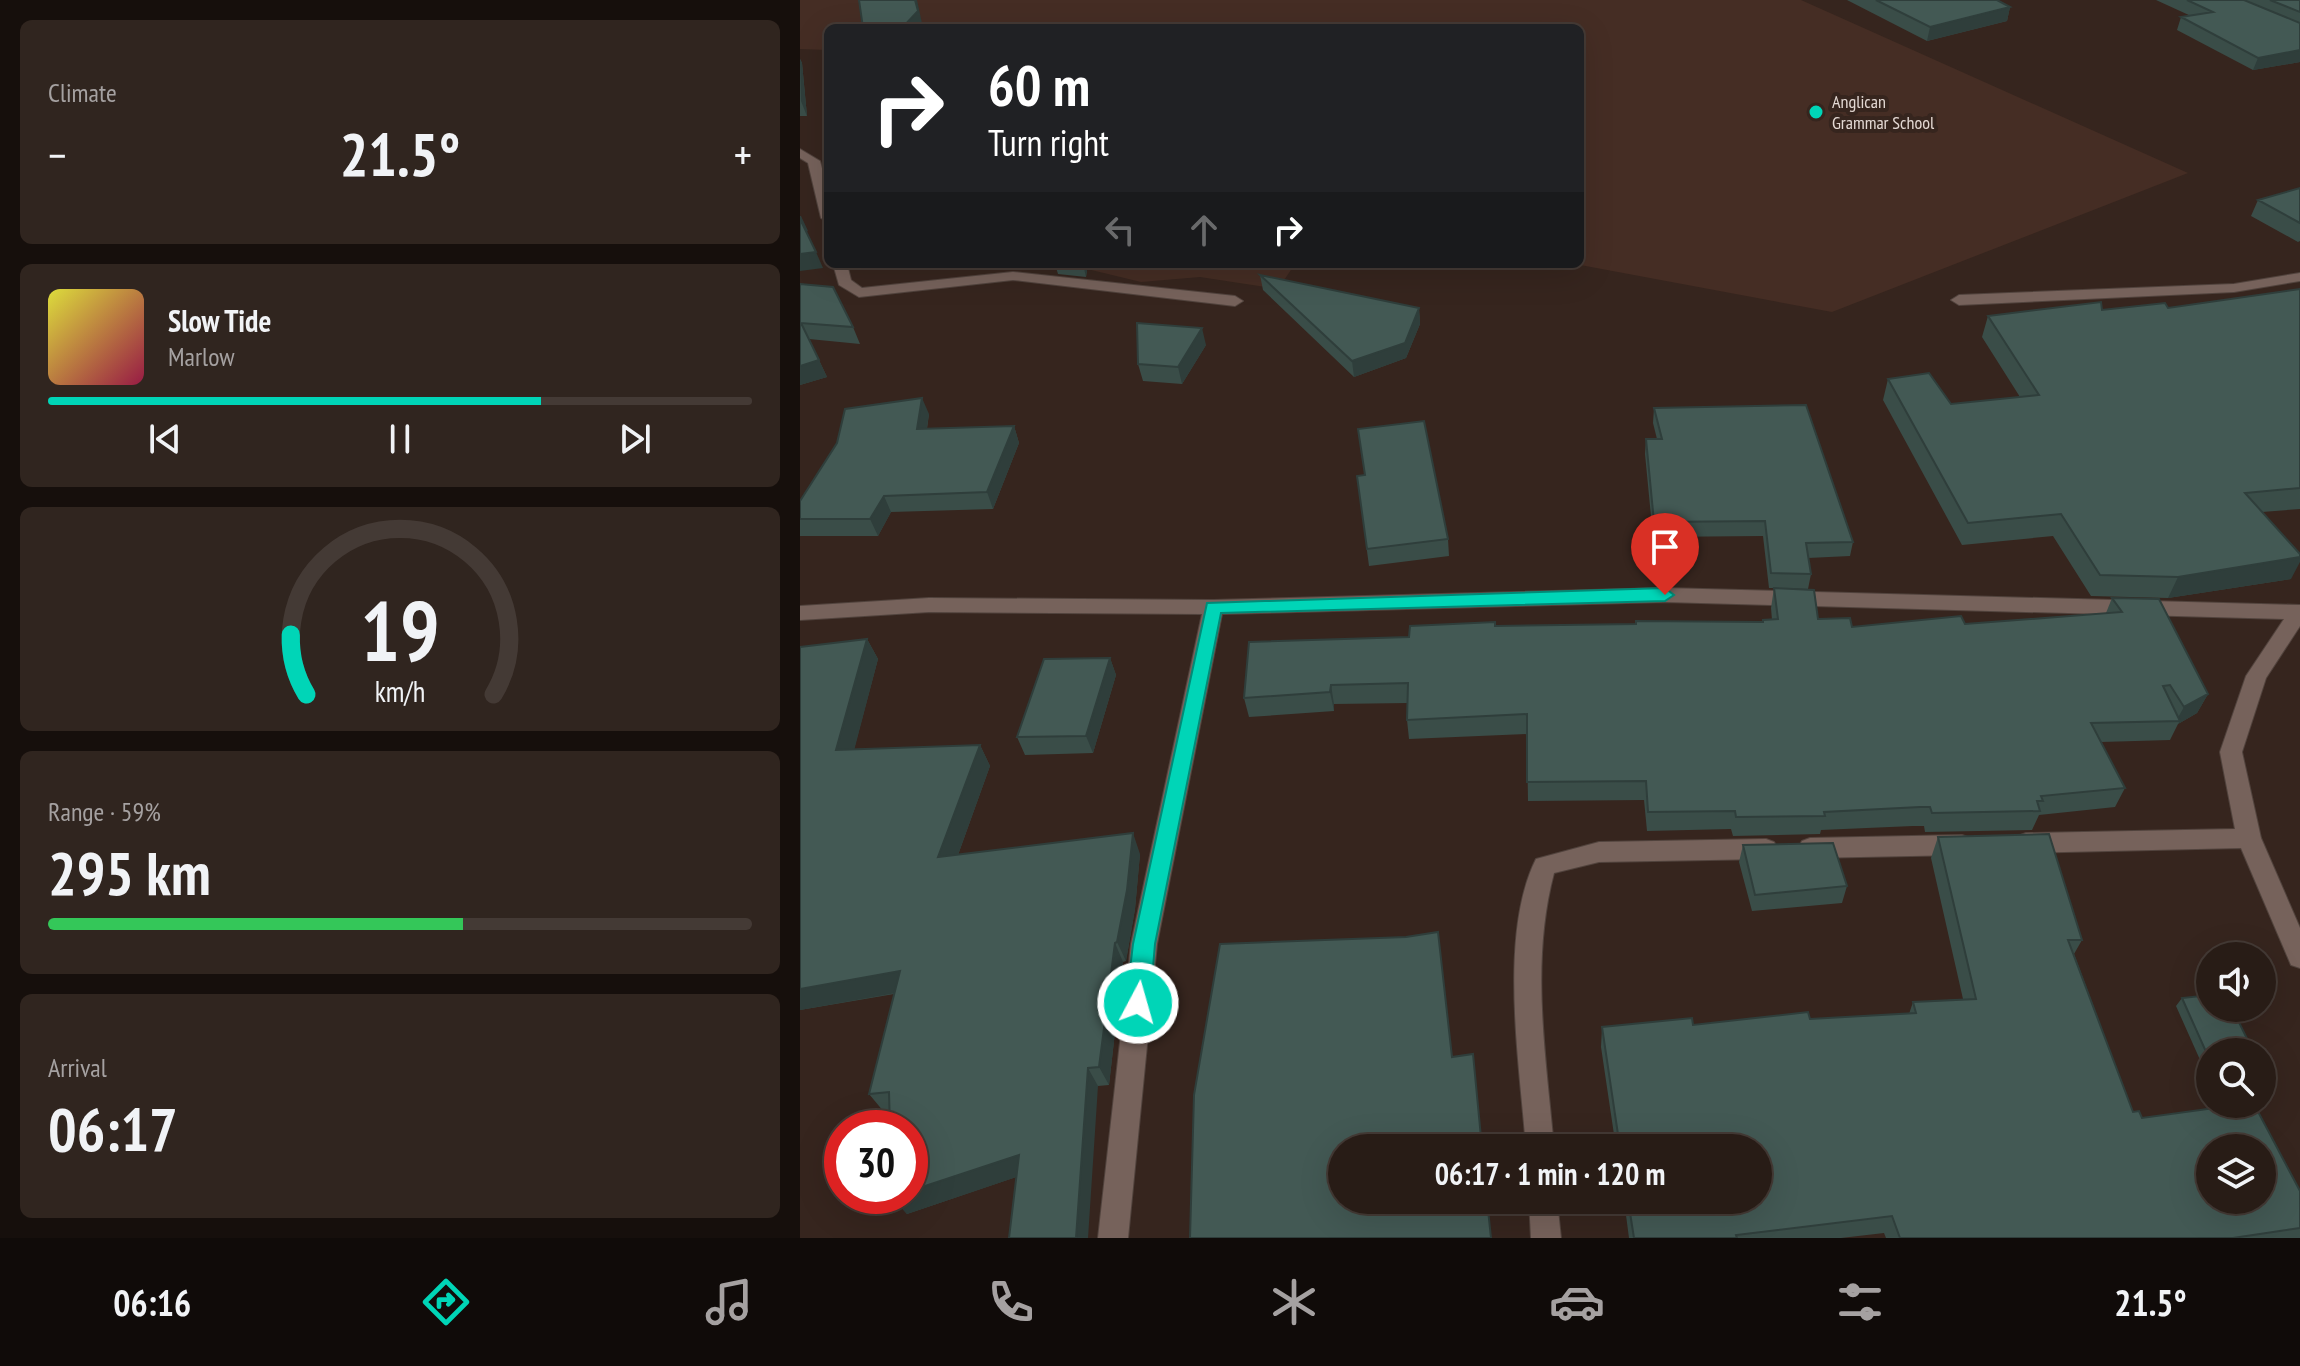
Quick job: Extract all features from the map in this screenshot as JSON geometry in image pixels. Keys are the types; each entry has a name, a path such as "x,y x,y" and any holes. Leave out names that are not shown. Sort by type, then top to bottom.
{"street":[{"path":"800,153 814,161 824,202"},
{"path":"841,268 844,282 859,293 1013,276 1235,301"},
{"path":"1959,300 2234,288 2300,277"},
{"path":"800,613 929,605 1213,607 1665,595 2299,612"},
{"path":"1113,1238 1144,944 1213,607"},
{"path":"2299,612 2256,676 2231,752 2249,838 2300,957"},
{"path":"1539,1134 1528,966 1533,898 1544,866 1599,852 2249,838"},
{"path":"1544,1214 1546,1238"}],"shaded area":[{"name":"Anglican Grammar School","path":"800,0 1801,0 2188,173 1832,312 1584,266 1584,24 824,24 824,50 800,49"},
{"path":"1083,268 1292,268 1278,289 1200,277 1141,282"}],"building":[{"path":"859,0 915,0 918,11 906,24 862,24"},
{"path":"1876,0 1997,0 2010,7 1930,27"},
{"path":"2187,0 2244,0 2300,23 2300,50 2258,58 2181,17 2213,12"},
{"path":"2270,0 2300,0 2300,12"},
{"path":"2300,188 2300,223 2258,200"},
{"path":"800,219 816,252 800,254"},
{"path":"1260,275 1419,308 1405,343 1352,361"},
{"path":"800,284 833,287 853,327 801,323 819,360 800,366"},
{"path":"2300,289 2300,488 2245,493 2300,557 2178,577 2100,575 2061,514 1968,523 1888,379 1929,373 1951,404 2039,395 1988,316 2101,302 2102,310 2165,303 2168,308"},
{"path":"1137,323 1202,328 1178,367 1138,364"},
{"path":"922,398 917,429 1014,426 987,492 884,496 870,519 800,519 800,501 837,443 845,409"},
{"path":"1806,405 1853,542 1806,543 1811,574 1771,573 1765,521 1654,522 1646,439 1662,439 1654,408"},
{"path":"1424,421 1448,539 1367,549 1357,476 1365,475 1358,429"},
{"path":"1774,588 1814,590 1818,619 1850,618 1852,627 1961,616 1965,624 2122,612 2112,598 2159,599 2208,694 2184,707 2170,685 2163,686 2180,721 2091,723 2125,788 2041,796 2043,801 2037,801 2040,811 1932,813 1930,807 1920,807 1824,812 1825,816 1736,817 1735,811 1648,812 1646,781 1527,782 1527,714 1407,720 1408,683 1331,685 1330,692 1244,698 1249,642 1409,637 1410,626 1495,622 1495,626 1636,624 1636,621 1763,622 1778,619"},
{"path":"867,639 836,750 980,745 938,857 1133,833 1099,1067 1088,1068 1076,1238 1009,1238 1019,1155 928,1185 928,1110 890,1110 889,1092 869,1094 900,971 800,989 800,647"},
{"path":"1110,658 1086,736 1017,737 1044,659"},
{"path":"2049,834 2082,940 2068,940 2133,1112 2139,1111 2142,1118 2196,1111 2196,1118 2261,1118 2270,1134 2196,1134 2196,1214 2276,1214 2276,1146 2300,1191 2300,1228 2233,1238 1900,1238 1892,1216 1736,1235 1737,1238 1634,1238 1630,1214 1772,1214 1772,1134 1618,1134 1602,1027 1692,1018 1693,1025 1808,1012 1810,1019 1916,1013 1913,1002 1976,999 1938,837"},
{"path":"1833,843 1847,886 1755,895 1743,845"},
{"path":"1438,932 1452,1057 1473,1054 1481,1134 1328,1134 1328,1214 1488,1214 1491,1238 1190,1238 1194,1095 1220,944 1406,937"},
{"path":"2196,996 2196,1022 2239,1022 2247,1038 2200,1038 2182,998"}],"place":[{"name":"Anglican Grammar School","path":"1816,112"}],"route":[{"path":"1138,1003 1144,944 1213,607 1665,595"}]}
